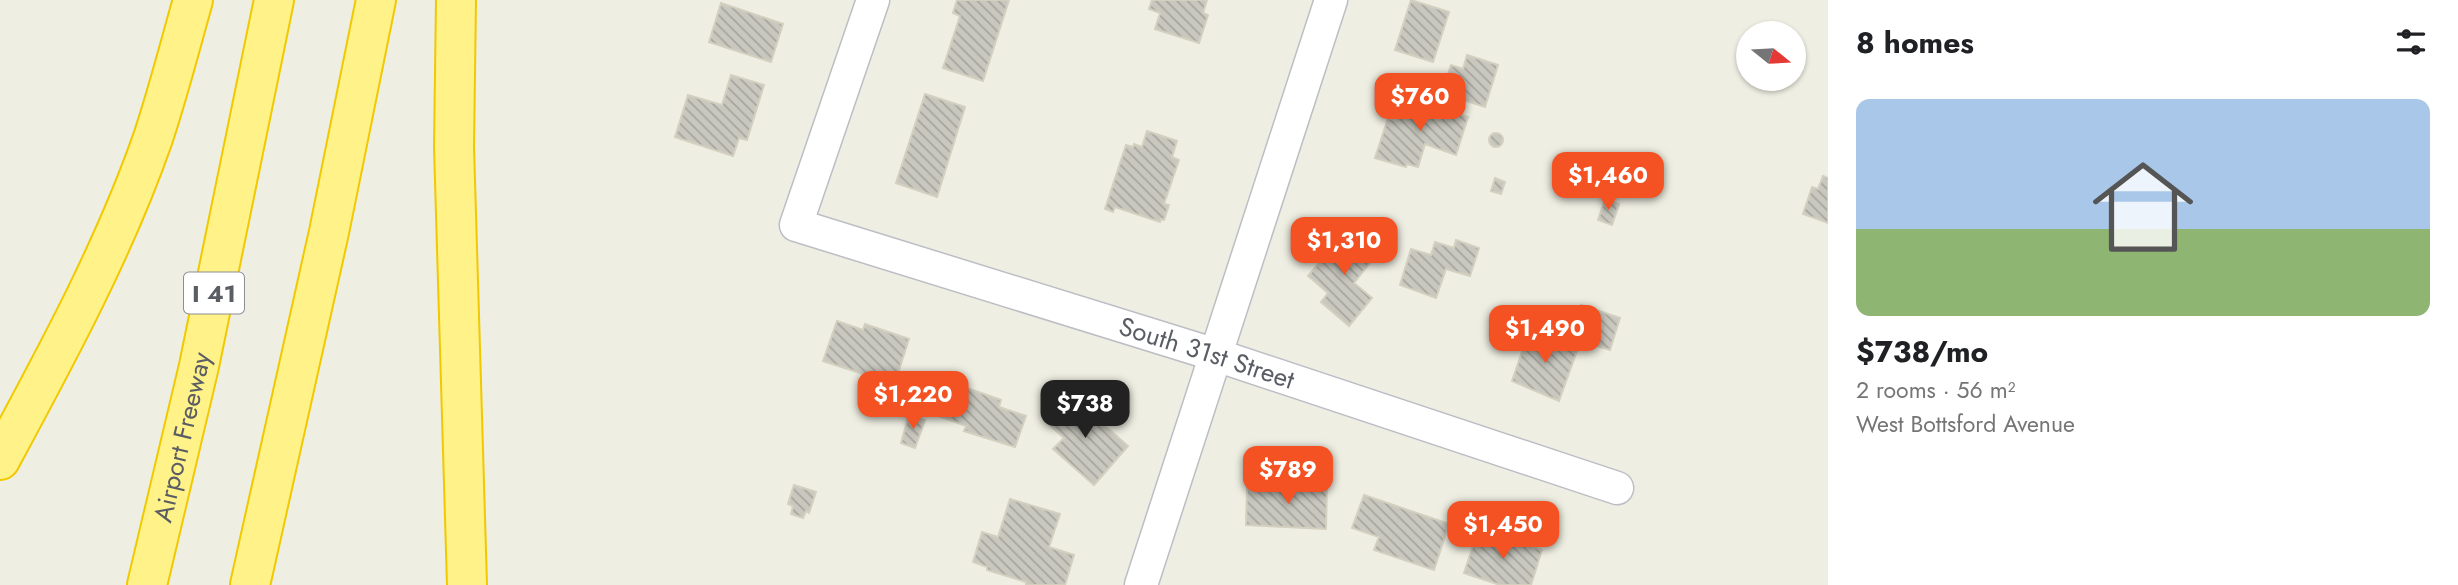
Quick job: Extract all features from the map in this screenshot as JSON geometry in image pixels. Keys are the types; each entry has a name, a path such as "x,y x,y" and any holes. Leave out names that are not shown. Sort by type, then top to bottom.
{"highway":[{"path":"0,460 68,333 126,207 153,139 193,0"},
{"name":"Airport Freeway","path":"147,585 202,352 274,0"},
{"path":"250,585 329,232 376,0"},
{"path":"456,0 454,147 467,585"}],"street":[{"name":"South 31st Street","path":"873,0 796,225 1216,355 1617,488"},
{"path":"1141,585 1331,0"}],"building":[{"path":"957,0 1009,0 983,81 943,68 960,16 953,13"},
{"path":"1152,0 1207,0 1203,13 1208,15 1199,43 1155,29 1160,13 1149,9"},
{"path":"1411,0 1449,12 1433,62 1395,50"},
{"path":"721,3 783,24 771,62 709,42"},
{"path":"1467,55 1498,65 1485,107 1442,93 1451,65 1463,69"},
{"path":"731,75 764,85 747,140 739,138 733,156 675,137 688,95 722,105"},
{"path":"925,94 965,107 937,197 896,183"},
{"path":"1403,97 1468,117 1456,155 1425,144 1418,167 1407,164 1406,167 1375,158 1388,118 1396,121"},
{"path":"1147,131 1177,141 1172,157 1179,160 1164,204 1169,205 1164,220 1161,219 1160,222 1115,207 1113,212 1105,209 1126,145 1142,147"},
{"path":"1496,133 1501,135 1501,145 1496,147 1491,145 1489,140 1491,135"},
{"path":"1823,176 1828,178 1828,223 1803,214 1812,187 1818,189"},
{"path":"1495,178 1505,182 1501,194 1491,191"},
{"path":"1605,199 1619,204 1612,225 1598,220"},
{"path":"1347,229 1377,254 1354,283 1372,298 1349,326 1321,302 1328,293 1308,276"},
{"path":"1456,240 1479,248 1470,276 1446,269 1436,298 1400,285 1411,249 1431,255 1435,242 1454,248"},
{"path":"1581,305 1620,318 1610,350 1571,338"},
{"path":"837,321 863,330 865,324 909,339 893,389 862,378 863,374 823,361"},
{"path":"1529,331 1578,348 1559,401 1512,381"},
{"path":"950,382 1001,400 999,407 1026,416 1015,447 964,431 966,426 938,416"},
{"path":"1069,394 1128,446 1094,485 1053,449 1064,438 1045,421"},
{"path":"909,414 925,420 915,448 901,443"},
{"path":"1297,481 1327,483 1326,529 1246,525 1247,487 1262,488 1263,483 1283,484 1282,489 1296,490"},
{"path":"794,485 816,492 809,513 806,511 803,518 791,514 793,506 788,504"},
{"path":"1364,495 1449,524 1434,570 1374,550 1379,537 1352,528"},
{"path":"1010,499 1060,514 1049,547 1074,555 1065,585 1026,585 1026,582 987,570 987,567 973,562 982,532 998,537"},
{"path":"1477,533 1542,550 1531,585 1500,585 1464,573"}]}
